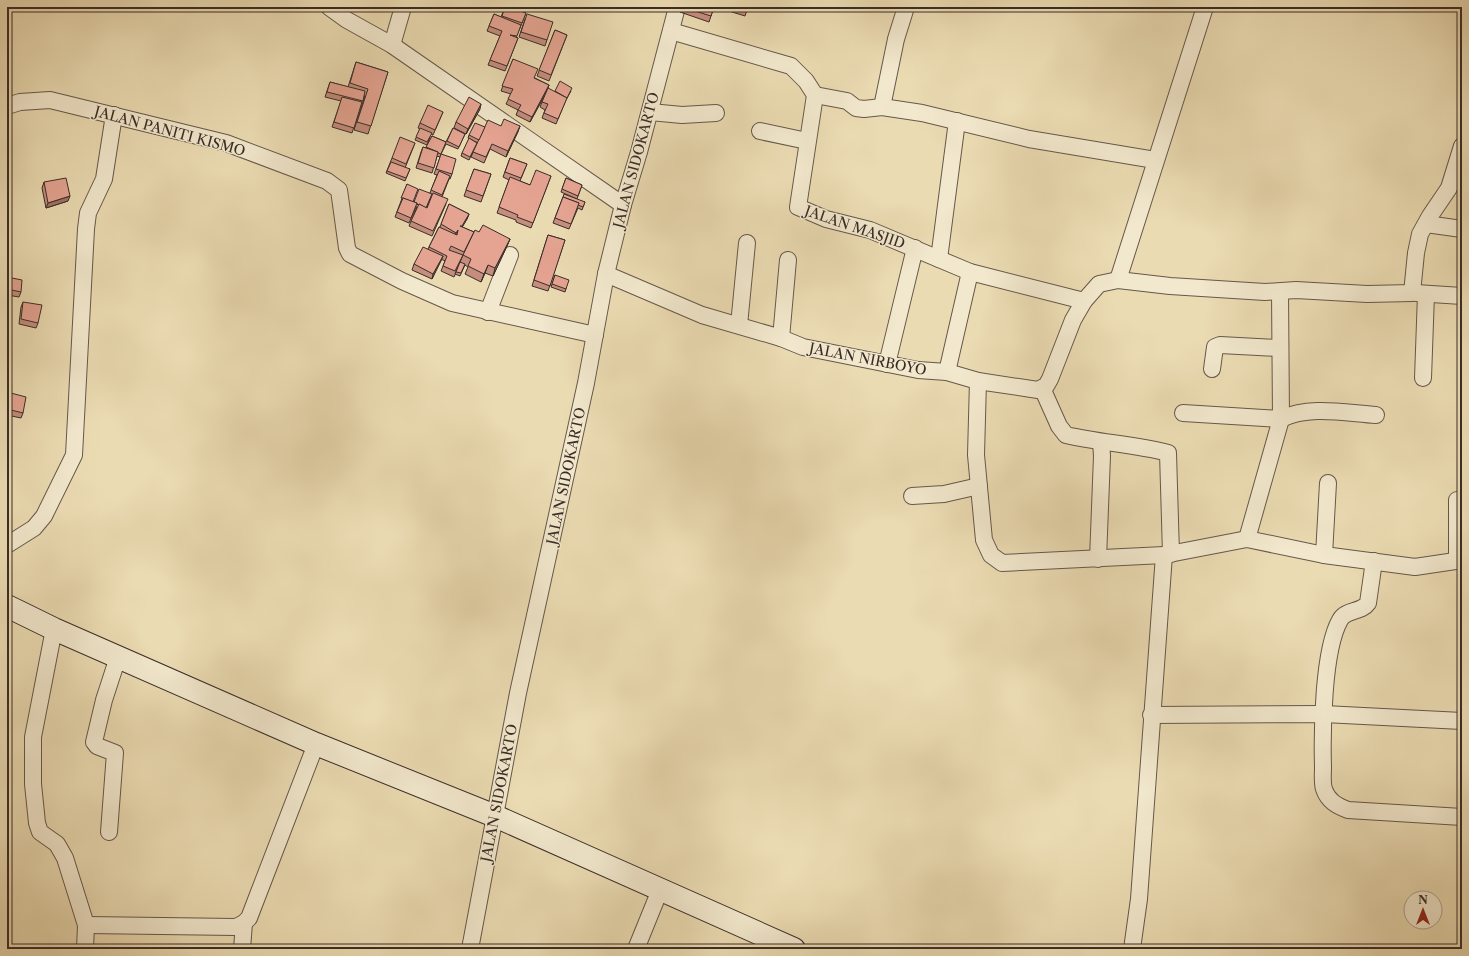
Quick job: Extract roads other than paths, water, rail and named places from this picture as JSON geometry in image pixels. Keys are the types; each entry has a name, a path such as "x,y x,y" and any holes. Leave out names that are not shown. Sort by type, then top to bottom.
{"main road":[{"path":"7,606 54,629 316,744 495,816 794,949"}],"street":[{"path":"329,7 347,20 392,45 623,205"},
{"path":"392,45 403,7"},
{"name":"JALAN SIDOKARTO","path":"470,949 518,693 544,580 595,335 606,274 623,205 650,112 677,7"},
{"path":"882,107 896,39 906,7"},
{"path":"1118,280 1205,7"},
{"path":"671,31 791,66 806,80 815,95 847,101 856,108 864,110 882,107 922,113 1029,139 1155,160"},
{"name":"JALAN MASJID","path":"815,95 798,207 826,219 870,230 970,272 1084,301"},
{"name":"JALAN PANITI KISMO","path":"14,104 50,100 226,144 327,181 339,190 347,248 350,254 402,281 452,303 595,335"},
{"path":"650,112 682,116 716,113"},
{"path":"7,545 34,528 44,516 74,455 86,229 88,213 104,179 114,116"},
{"path":"939,259 957,122"},
{"path":"760,131 808,141"},
{"path":"1423,378 1416,253 1420,234 1449,188 1462,146"},
{"path":"1426,224 1462,229"},
{"path":"739,325 747,243"},
{"path":"887,364 915,248"},
{"path":"488,312 510,254"},
{"path":"781,338 788,260"},
{"path":"947,372 970,272"},
{"name":"JALAN NIRBOYO","path":"606,274 702,315 781,338 803,347 918,370 947,372 978,381 1038,390 1042,388"},
{"path":"1132,949 1139,899 1151,715 1168,554 1162,452 1142,446 1101,442 1066,435 1059,426 1042,388 1050,379 1070,327 1084,301 1099,284 1118,280 1211,289 1280,292 1296,290 1367,294 1419,293 1462,296"},
{"path":"1247,539 1280,419 1280,292"},
{"path":"1212,369 1215,347 1220,344 1279,348"},
{"path":"978,381 976,455 984,540 991,555 1002,564 1168,554 1247,539 1324,555 1415,567 1459,560 1457,500"},
{"path":"1183,413 1280,419 1290,414 1308,411 1376,415"},
{"path":"1098,559 1102,456 1101,442"},
{"path":"1324,555 1328,483"},
{"path":"912,496 944,494 979,486"},
{"path":"1374,561 1368,604 1365,608 1343,616 1330,651 1324,714 1324,789 1334,804 1348,810 1462,817"},
{"path":"54,629 33,737 33,784 37,823 40,832 57,844 65,858 86,925 85,949"},
{"path":"109,832 115,753 97,746 94,742 104,700 118,657"},
{"path":"1151,715 1324,714 1462,721"},
{"path":"86,925 236,927 244,923 249,918 316,744"},
{"path":"636,949 660,890"},
{"path":"242,949 244,923"}]}
